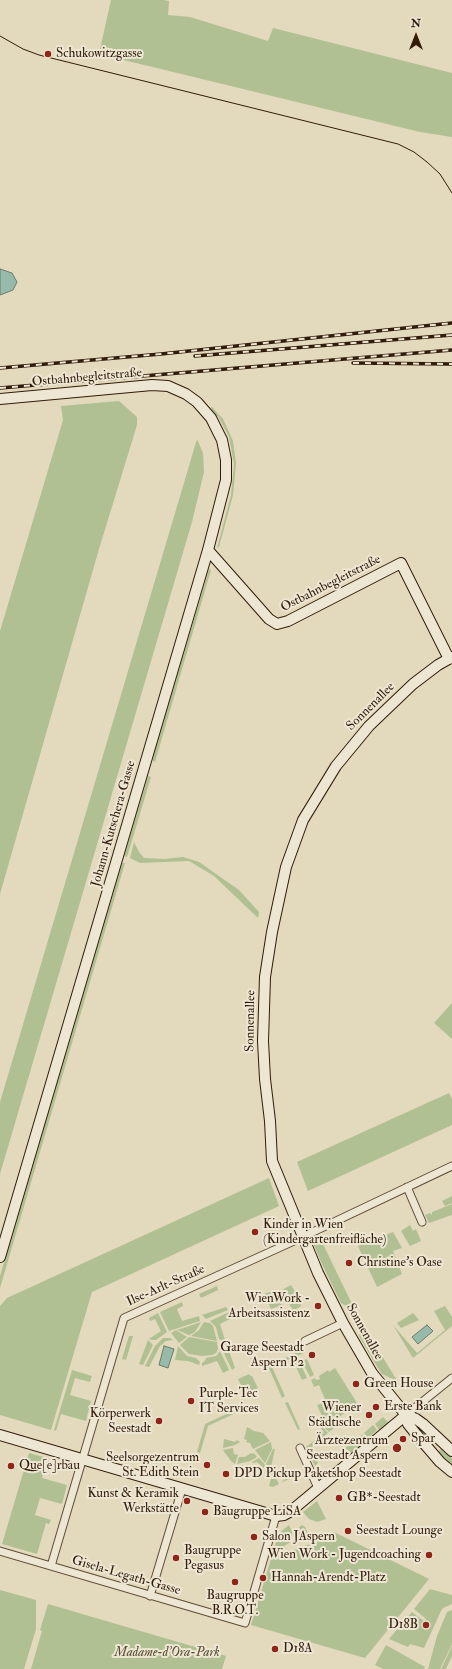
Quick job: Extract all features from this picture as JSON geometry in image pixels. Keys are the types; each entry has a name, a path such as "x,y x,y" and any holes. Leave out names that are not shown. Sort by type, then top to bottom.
{"street":[{"name":"Ostbahnbegleitstraße","path":"0,399 161,385 174,388 197,402"},
{"name":"Johann-Kutschera-Gasse","path":"0,1257 208,550 226,480 226,460 222,440 211,418 197,402"},
{"name":"Ostbahnbegleitstraße","path":"208,550 269,619 277,624 288,621 401,563 450,658"},
{"name":"Sonnenallee","path":"450,658 428,672 388,706 369,726 336,766 310,807 299,830 281,889 265,977 263,1016 264,1060 272,1161 302,1236 318,1273 343,1323 372,1373 406,1416 408,1424 416,1434 440,1462 452,1472"},
{"name":"Ilse-Arlt-Straße","path":"51,1566 124,1318 452,1166"},
{"path":"406,1188 422,1222"},
{"path":"306,1341 343,1323"},
{"path":"0,1435 276,1516 288,1513 452,1378"},
{"name":"Sonnenallee","path":"406,1416 416,1419 423,1424 452,1451"},
{"path":"300,1448 318,1488"},
{"path":"150,1596 182,1489"},
{"name":"Gisela-Legath-Gasse","path":"0,1551 245,1623 276,1516"}],"green space":[{"path":"111,0 169,1 168,15 190,17 268,41 273,28 452,73 452,137 420,132 99,54"},
{"path":"119,401 137,417 137,425 99,549 0,894 0,631 63,420 61,406"},
{"path":"211,406 223,419 233,441 236,463 233,495 219,547 217,548 231,495 234,464 229,437 218,416 216,417 212,412"},
{"path":"197,439 203,453 204,472 192,522 0,1174 0,1102"},
{"path":"209,569 211,570 155,762 152,760"},
{"path":"148,776 151,777 127,857 124,856"},
{"path":"134,842 144,858 165,859 183,857 199,862 239,890 259,912 258,918 214,876 189,861 140,863 130,858"},
{"path":"122,863 125,863 0,1288 0,1276"},
{"path":"452,1003 452,1039 434,1023"},
{"path":"449,1093 452,1099 452,1125 308,1191 297,1162"},
{"path":"269,1178 279,1206 92,1292 51,1430 0,1415 0,1306 7,1298"},
{"path":"452,1196 452,1203 445,1206 442,1201"},
{"path":"452,1204 452,1215 429,1223 425,1215 430,1213 432,1215 432,1212"},
{"path":"410,1225 413,1231 416,1229 421,1241 410,1246 401,1231"},
{"path":"393,1232 402,1248 393,1251 402,1274 377,1287 358,1246"},
{"path":"321,1240 353,1306 349,1308 341,1303 313,1243"},
{"path":"291,1285 298,1296 301,1306 293,1311 282,1290"},
{"path":"217,1286 218,1290 201,1298 199,1294"},
{"path":"275,1290 282,1305 271,1309 264,1294"},
{"path":"182,1302 183,1306 177,1309 182,1321 199,1316 200,1321 169,1331 160,1312"},
{"path":"445,1306 452,1317 452,1326 413,1358 393,1325 417,1353 445,1330 434,1311"},
{"path":"226,1307 228,1310 206,1319 202,1315"},
{"path":"229,1312 232,1318 220,1324 225,1340 223,1341 219,1339 216,1327 210,1321"},
{"path":"158,1313 167,1332 156,1340 152,1340 149,1339 161,1331 155,1319 150,1321 149,1318"},
{"path":"413,1313 419,1320 401,1328 397,1323"},
{"path":"201,1322 195,1332 189,1335 177,1330"},
{"path":"204,1322 210,1323 213,1326 217,1341 191,1336 199,1330"},
{"path":"363,1325 398,1382 396,1383 393,1379 382,1374 373,1360 359,1336"},
{"path":"176,1330 187,1337 179,1343 171,1333"},
{"path":"129,1336 133,1336 126,1360 122,1359"},
{"path":"189,1337 217,1342 218,1349 216,1353 202,1356 189,1354 180,1345"},
{"path":"163,1338 170,1338 173,1340 166,1341 160,1346 149,1367 145,1366 155,1346"},
{"path":"148,1340 153,1345 143,1365 139,1364"},
{"path":"226,1343 235,1368 232,1370 221,1347"},
{"path":"178,1346 187,1356 196,1358 200,1362 199,1365 188,1361 175,1360"},
{"path":"302,1350 304,1353 297,1356 307,1378 302,1380 292,1358 272,1367 285,1396 282,1398 268,1366"},
{"path":"220,1351 229,1370 223,1373 217,1361 202,1366 202,1363 206,1358 216,1356"},
{"path":"307,1359 314,1375 310,1377 302,1361"},
{"path":"335,1368 357,1403 338,1418 339,1424 329,1432 322,1425 332,1416 319,1385 314,1387 311,1380 315,1378 316,1380 320,1379 319,1376 328,1370 329,1372"},
{"path":"72,1370 92,1376 90,1382 75,1378 70,1395 91,1401 86,1421 61,1414 56,1431 54,1430"},
{"path":"249,1374 252,1376 258,1388 245,1394 238,1379"},
{"path":"288,1402 300,1429 298,1430 285,1403"},
{"path":"323,1403 329,1416 319,1425 316,1420 322,1416 317,1405"},
{"path":"246,1405 248,1409 243,1412 242,1410 208,1426 200,1453 197,1452 205,1424"},
{"path":"383,1417 389,1423 380,1431 375,1424"},
{"path":"321,1425 328,1433 312,1446 314,1448 309,1452 318,1463 315,1466 306,1447 320,1436 323,1436 322,1434 324,1432 319,1426"},
{"path":"373,1425 377,1430 368,1438 364,1433"},
{"path":"247,1427 254,1431 263,1433 270,1441 253,1449 250,1443 246,1442 247,1440 244,1439"},
{"path":"363,1434 369,1441 347,1459 340,1452"},
{"path":"224,1439 235,1442 237,1440 240,1442 223,1448"},
{"path":"271,1442 272,1449 265,1463 255,1450"},
{"path":"233,1448 234,1454 238,1455 235,1464 223,1450"},
{"path":"273,1449 275,1449 271,1467 293,1477 283,1482 282,1481 285,1480 283,1477 280,1478 278,1473 276,1474 266,1464"},
{"path":"441,1449 452,1458 452,1467 437,1453"},
{"path":"29,1453 47,1458 42,1478 67,1485 62,1504 40,1498 35,1515 51,1520 49,1524 46,1523 37,1554 2,1544"},
{"path":"251,1453 254,1453 257,1457 250,1461 237,1464 239,1457 245,1457"},
{"path":"259,1458 274,1475 279,1484 273,1487 269,1486 272,1475 257,1462 252,1462"},
{"path":"317,1501 326,1519 317,1522 309,1519 303,1512"},
{"path":"289,1525 292,1532 292,1541 278,1550 274,1550 278,1534"},
{"path":"302,1525 308,1533 302,1539 298,1540 295,1538 296,1530"},
{"path":"334,1532 429,1579 365,1658 251,1625 271,1559 331,1536"},
{"path":"430,1589 452,1595 452,1604 443,1608 441,1611 424,1648 410,1644 408,1647 389,1639 412,1612 424,1621 426,1619 414,1609"},
{"path":"0,1590 36,1600 36,1629 24,1669 0,1669"},
{"name":"Madame-d'Ora-Park","path":"48,1604 226,1656 222,1669 31,1669"},
{"path":"452,1610 452,1644 440,1669 428,1669 437,1636 447,1612"},
{"path":"386,1645 425,1667 424,1669 383,1669 375,1665"},
{"path":"452,1646 452,1656 446,1669 441,1669"}],"shaded area":[{"path":"0,269 12,273 17,282 13,290 0,295"},
{"path":"427,1325 433,1331 418,1344 412,1337"},
{"path":"164,1346 174,1349 168,1368 159,1365"}],"tram line":[{"path":"0,36 23,49 39,55 398,144 414,152 427,162 440,174 452,193"}],"railway":[{"path":"0,368 161,354 452,323"},
{"path":"195,356 452,335"},
{"path":"0,388 452,350"},
{"path":"353,363 452,364"}],"place":[{"name":"Schukowitzgasse","path":"48,54"},
{"name":"Kinder in Wien (Kindergartenfreifläche)","path":"255,1232"},
{"name":"Christine's Oase","path":"349,1263"},
{"name":"WienWork - Arbeitsassistenz","path":"318,1306"},
{"name":"Garage Seestadt Aspern P2","path":"312,1355"},
{"name":"Green House","path":"356,1384"},
{"name":"Purple-Tec IT Services","path":"191,1401"},
{"name":"Erste Bank","path":"376,1407"},
{"name":"Wiener Städtische","path":"369,1415"},
{"name":"Körperwerk Seestadt","path":"159,1421"},
{"name":"Spar","path":"403,1439"},
{"name":"Ärztezentrum Seestadt Aspern","path":"397,1448"},
{"name":"Seelsorgezentrum St. Edith Stein","path":"207,1465"},
{"name":"Que[e]rbau","path":"11,1466"},
{"name":"DPD Pickup Paketshop Seestadt","path":"226,1474"},
{"name":"GB*-Seestadt","path":"339,1498"},
{"name":"Kunst & Keramik Werkstätte","path":"187,1501"},
{"name":"Baugruppe LiSA","path":"205,1512"},
{"name":"Seestadt Lounge","path":"348,1531"},
{"name":"Salon JAspern","path":"254,1537"},
{"name":"Wien Work - Jugendcoaching","path":"429,1555"},
{"name":"Baugruppe Pegasus","path":"176,1558"},
{"name":"Hannah-Arendt-Platz","path":"263,1578"},
{"name":"Baugruppe B.R.O.T.","path":"235,1582"},
{"name":"D18B","path":"426,1625"},
{"name":"D18A","path":"275,1649"}]}
